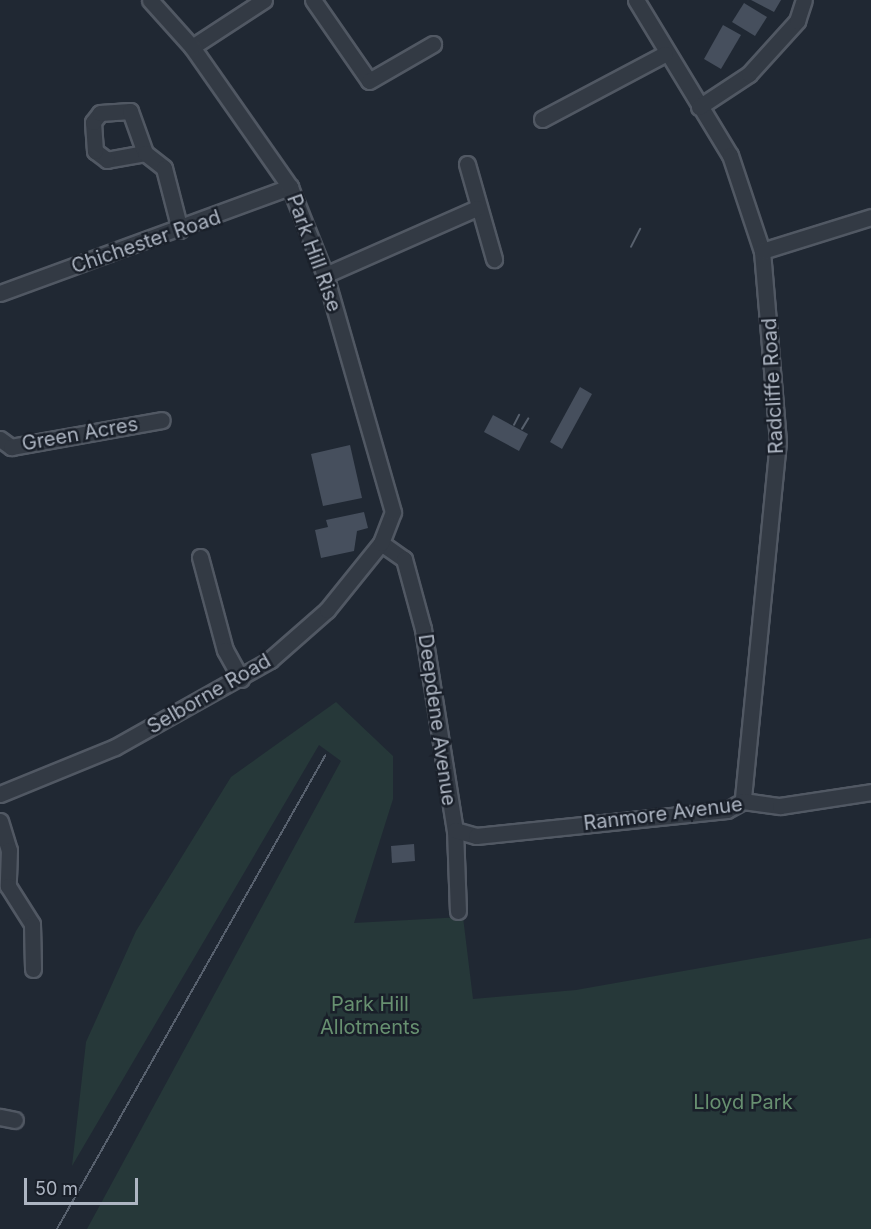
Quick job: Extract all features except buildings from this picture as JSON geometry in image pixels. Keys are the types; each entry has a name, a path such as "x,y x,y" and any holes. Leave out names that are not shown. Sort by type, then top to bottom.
{"street":[{"name":"Park Hill Rise","path":"150,0 192,47 290,187 325,275 390,496 393,512 381,543"},
{"path":"192,47 264,0"},
{"path":"313,0 369,81 433,44"},
{"name":"Radcliffe Road","path":"636,0 665,54 729,155 762,251 778,441 743,801"},
{"path":"699,107 749,74 797,21 804,0"},
{"path":"543,119 665,54"},
{"path":"145,153 164,168 180,230"},
{"path":"467,164 477,208 494,259"},
{"name":"Chichester Road","path":"0,294 180,230 290,187"},
{"path":"325,275 477,208"},
{"path":"762,251 871,217"},
{"name":"Green Acres","path":"0,439 10,447 162,420"},
{"name":"Selborne Road","path":"0,794 115,747 241,679 327,610 381,543"},
{"name":"Deepdene Avenue","path":"381,543 404,559 415,586 455,830 458,911"},
{"path":"200,557 223,644 241,679"},
{"name":"Ranmore Avenue","path":"455,830 476,836 727,810 743,801 780,806 871,792"},
{"path":"0,821 9,850 8,886 32,924 33,969"}],"green space":[{"path":"336,702 393,756 393,799 354,923 463,917 473,999 576,990 871,938 871,1229 87,1229 341,761 319,745 72,1166 86,1042 136,931 231,777"}],"tram line":[{"path":"631,247 640,229"},
{"path":"514,425 519,415"},
{"path":"522,429 528,419"},
{"path":"57,1229 325,756"}],"park label":[{"name":"Park Hill Allotments","path":"370,1016"},
{"name":"Lloyd Park","path":"743,1102"}]}
